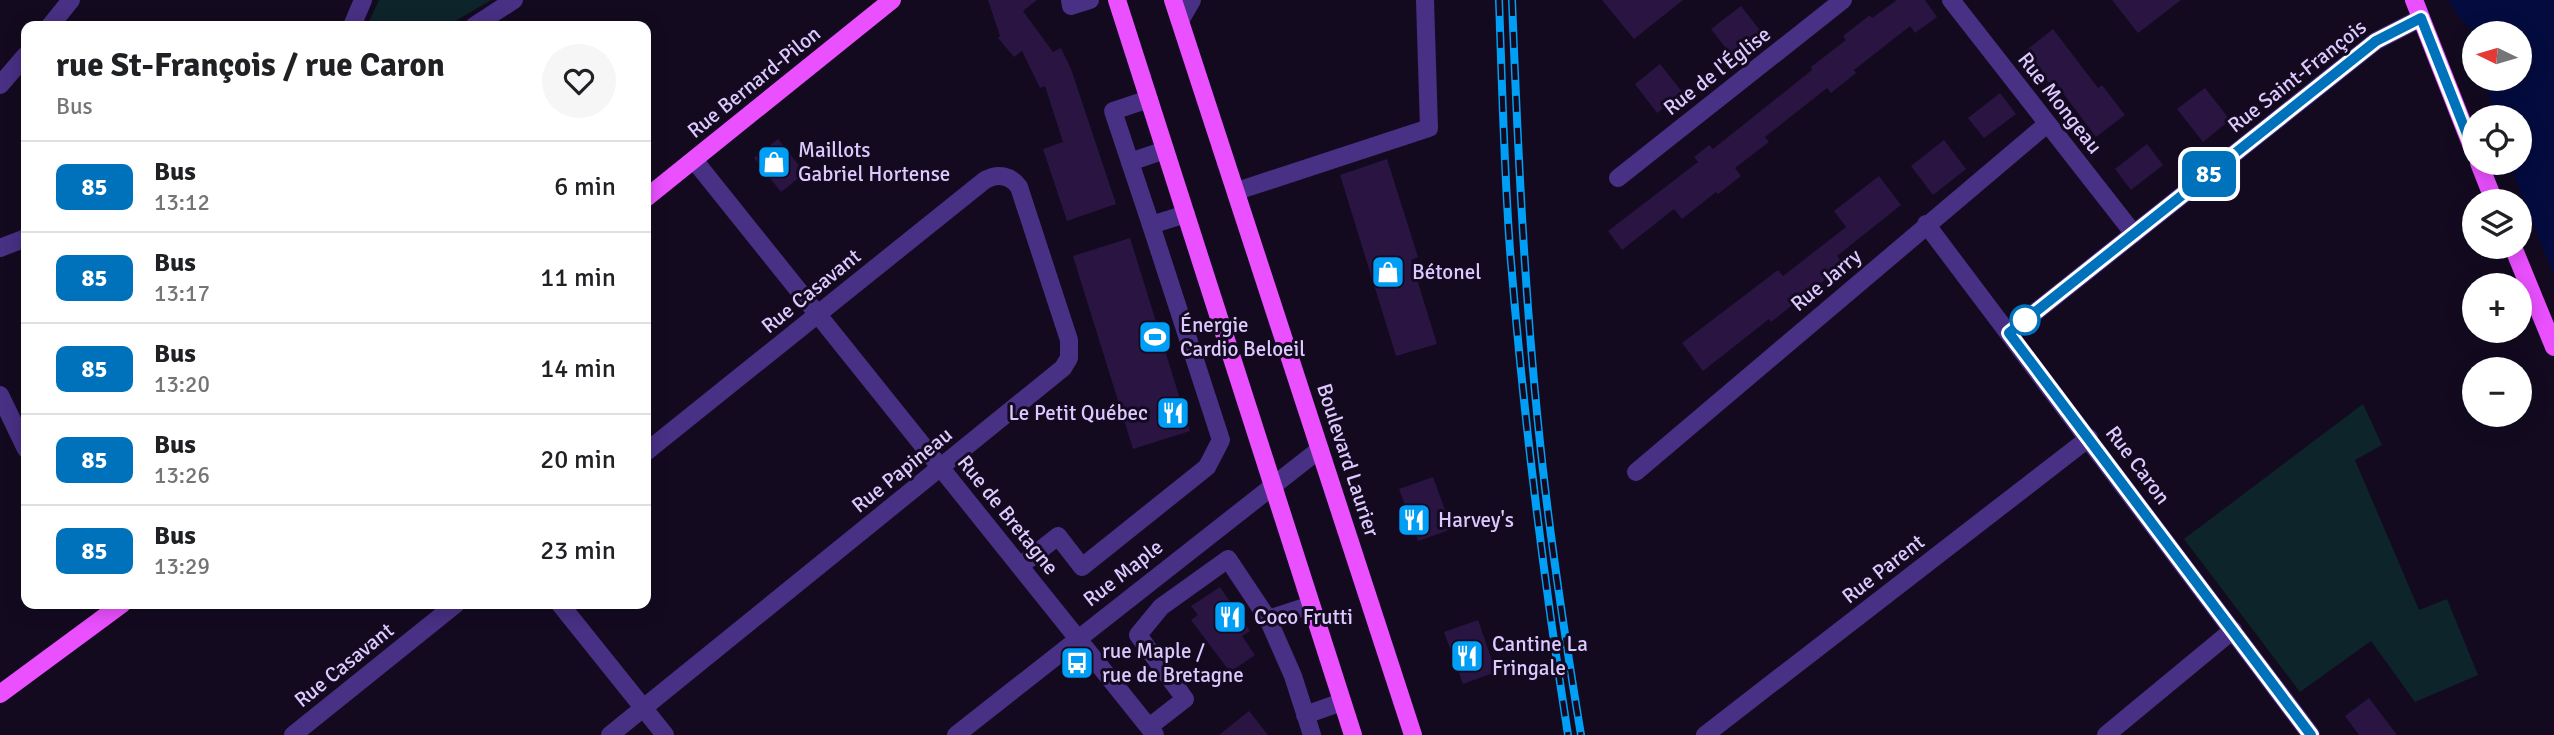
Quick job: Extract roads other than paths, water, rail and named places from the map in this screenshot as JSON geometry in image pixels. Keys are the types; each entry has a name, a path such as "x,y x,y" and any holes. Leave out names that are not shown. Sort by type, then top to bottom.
{"main road":[{"path":"1117,0 1353,735"},
{"name":"Boulevard Laurier","path":"1173,0 1413,735"},
{"path":"2414,0 2462,122"},
{"name":"Rue Bernard-Pilon","path":"651,194 883,3"},
{"path":"2518,259 2554,347"},
{"path":"0,694 108,609"}],"street":[{"path":"54,21 71,0"},
{"path":"354,21 363,0"},
{"path":"482,21 514,0"},
{"path":"1070,0 1072,6 1090,0"},
{"path":"1180,21 1192,0"},
{"path":"1237,191 1429,128 1425,0"},
{"name":"Rue de l'Église","path":"1618,178 1843,0"},
{"name":"Rue Mongeau","path":"1951,0 2134,234"},
{"name":"Rue Saint-François","path":"2009,333 2376,41 2421,18"},
{"path":"0,85 21,61"},
{"path":"1020,566 1058,536 1082,567 1207,467 1221,440 1113,111 1149,99"},
{"name":"Rue Jarry","path":"1636,472 2047,124"},
{"path":"1130,162 1165,150"},
{"name":"Rue de Bretagne","path":"694,160 1152,731"},
{"name":"Rue Casavant","path":"651,448 985,180 994,176 1008,177"},
{"name":"Rue Papineau","path":"610,735 1056,374 1069,358 1069,340 1023,198 1019,187 1008,177"},
{"path":"1151,225 1186,214"},
{"name":"Rue Caron","path":"1927,224 2311,735"},
{"path":"0,248 21,240"},
{"path":"0,395 21,439"},
{"name":"Rue Parent","path":"1705,735 2089,439"},
{"name":"Rue Maple","path":"956,735 1272,484 1320,449"},
{"path":"1152,731 1185,699 1138,635 1161,607 1227,559 1268,619 1293,676 1312,735"},
{"path":"1268,619 1311,606"},
{"name":"Rue Casavant","path":"293,735 450,609"},
{"path":"564,609 665,735"},
{"path":"2106,735 2233,630"},
{"path":"1305,715 1342,702"}],"railway":[{"path":"1499,0 1506,188 1515,311 1534,493 1568,735"},
{"path":"1512,0 1523,231 1536,404 1555,564 1581,735"}],"place":[{"name":"Maillots Gabriel Hortense","path":"774,162"},
{"name":"Bétonel","path":"1388,272"},
{"name":"Énergie Cardio Beloeil","path":"1155,337"},
{"name":"Le Petit Québec","path":"1173,413"},
{"name":"Harvey's","path":"1414,520"},
{"name":"Coco Frutti","path":"1230,617"},
{"name":"Cantine La Fringale","path":"1467,656"},
{"name":"rue Maple / rue de Bretagne","path":"1077,663"}]}
